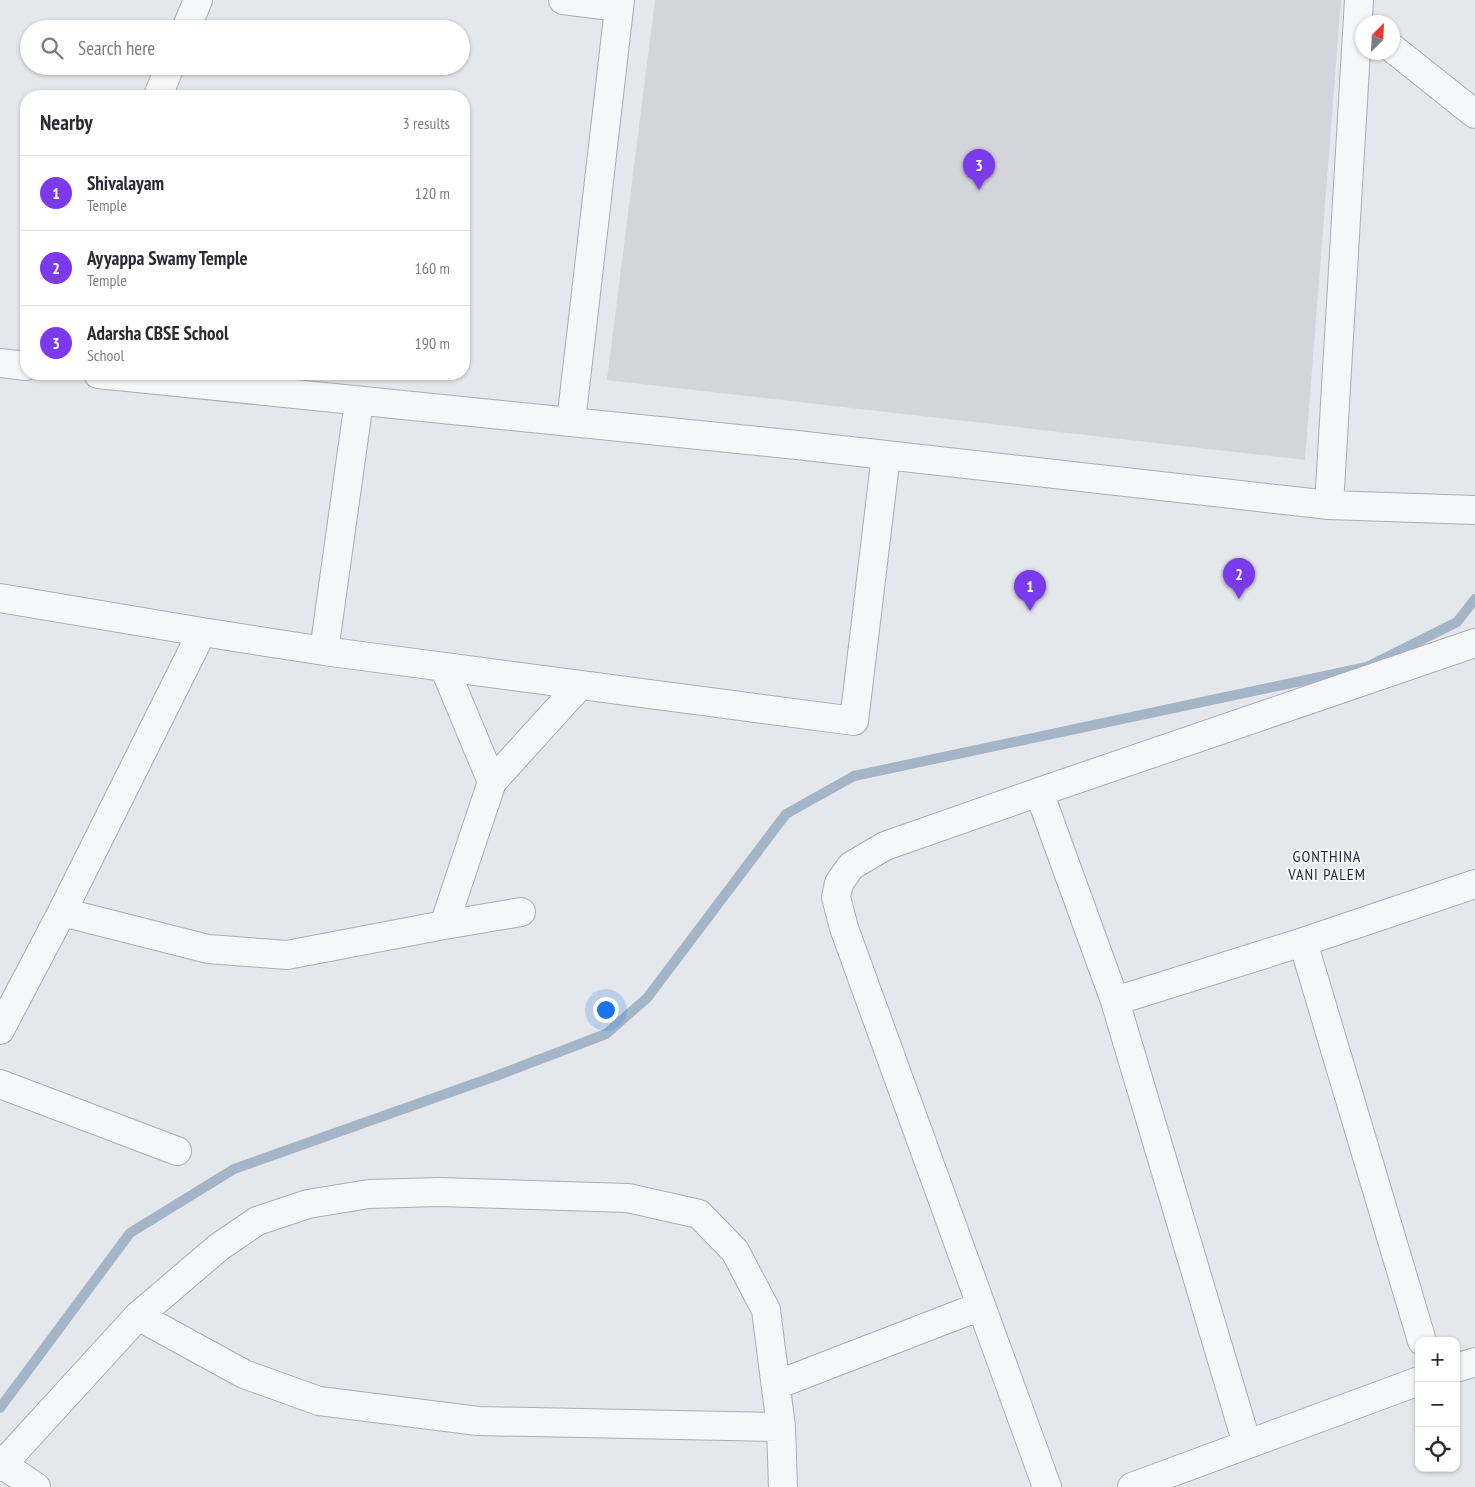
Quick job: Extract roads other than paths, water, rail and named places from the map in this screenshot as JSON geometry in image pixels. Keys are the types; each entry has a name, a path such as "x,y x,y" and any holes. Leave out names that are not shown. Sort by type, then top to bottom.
{"street":[{"path":"190,20 198,0"},
{"path":"563,0 619,3 572,422"},
{"path":"1400,54 1475,114"},
{"path":"1329,505 1357,60"},
{"path":"160,90 166,75"},
{"path":"0,363 20,365"},
{"path":"156,380 886,455 1329,505 1467,510"},
{"path":"324,651 359,401"},
{"path":"0,598 324,651 854,721 886,455"},
{"path":"0,1030 62,912 202,632"},
{"path":"1047,1487 844,928 836,897 839,883 851,866 885,846 1475,643"},
{"path":"444,667 492,782"},
{"path":"444,925 492,782 580,685"},
{"path":"1039,792 1115,1001 1247,1444"},
{"path":"1115,1001 1303,942 1475,884"},
{"path":"62,912 208,949 288,955 521,912"},
{"path":"1303,942 1421,1337"},
{"path":"0,1084 177,1151"},
{"path":"36,1487 2,1466 138,1316 219,1248 256,1221 308,1204 369,1194 440,1192 628,1198 699,1214 735,1251 766,1310 781,1427 783,1487"},
{"path":"776,1385 981,1306"},
{"path":"138,1316 244,1374 319,1401 478,1421 781,1427"},
{"path":"1460,1367 1475,1362"},
{"path":"1132,1487 1416,1382"}],"waterway":[{"path":"0,1408 130,1233 234,1169 496,1076 606,1034 647,998 786,814 854,776 1367,667 1457,622 1475,599"}],"place":[{"name":"Adarsha CBSE School","path":"979,190"},
{"name":"Ayyappa Swamy Temple","path":"1239,599"},
{"name":"Shivalayam","path":"1030,611"}],"district":[{"name":"GONTHINA VANI PALEM","path":"1327,865"}]}
